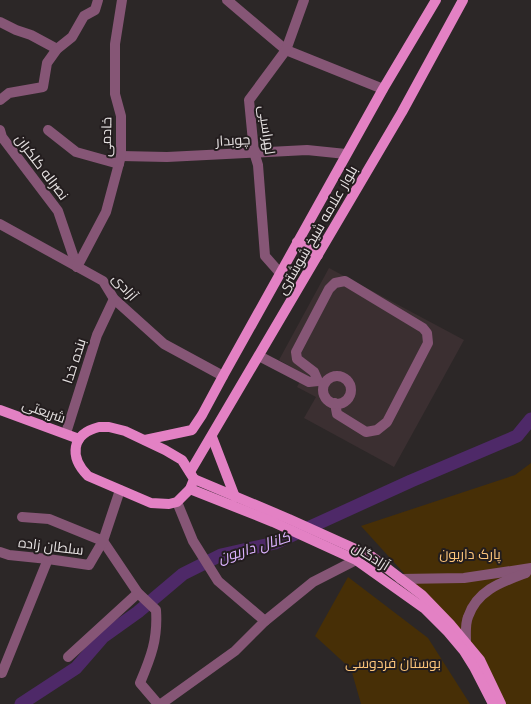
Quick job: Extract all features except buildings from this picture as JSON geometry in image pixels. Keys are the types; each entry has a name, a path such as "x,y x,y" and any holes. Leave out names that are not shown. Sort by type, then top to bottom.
{"main road":[{"name":"بلوار علامه شیخ شوشتری","path":"145,440 192,430 202,415 346,154 436,0"},
{"name":"بلوار علامه شیخ شوشتری","path":"190,489 192,475 212,436 402,112 463,0"},
{"path":"297,242 318,255"},
{"name":"شریعتی","path":"0,410 79,439"},
{"path":"190,489 177,502 169,504 151,503 88,476 81,469 75,454 76,443 83,434 91,429 99,427 108,427 125,431 165,450 182,460 192,475"},
{"path":"212,436 236,497"},
{"name":"آزادگان","path":"192,475 236,497 371,556 422,595 466,642"},
{"name":"آزادگان","path":"190,489 273,522 356,560 425,609 448,632 464,651 493,704"},
{"path":"466,642 480,660 501,704"}],"street":[{"path":"0,100 9,93 43,87 48,63 58,49 72,37 84,16 95,10 98,0"},
{"name":"خادمی","path":"77,267 106,212 120,160 121,116 116,94 115,44 122,0"},
{"path":"227,0 286,50 383,89"},
{"name":"لهراسبی","path":"280,273 265,256 258,165 254,152 249,100 286,50 304,0"},
{"path":"0,22 31,35 58,49"},
{"name":"نصراله کلکران","path":"0,130 2,137 58,212 77,267"},
{"name":"چوبدار","path":"48,130 76,152 120,160 307,150 346,154"},
{"name":"آزادی","path":"0,224 103,281 114,299 164,344 223,376"},
{"path":"259,356 309,382 321,383 326,382 332,377 340,377 347,380 351,387 351,395 346,401 339,404 331,403 325,397 321,383 314,372 297,359 296,352 329,289 334,283 345,281 423,328 427,333 428,343 387,422 377,430 366,432 337,414 335,404"},
{"name":"بنده خدا","path":"66,433 97,334 114,299"},
{"name":"سلطان زاده","path":"0,552 9,555 89,565 103,541 120,490"},
{"path":"177,502 193,541 218,581 265,621"},
{"path":"22,517 49,519 103,541 138,593 156,610 157,624 153,651 140,683 158,704"},
{"path":"2,673 48,559"},
{"path":"161,704 235,651 265,621 313,582 356,560"},
{"path":"400,579 464,578 531,568"},
{"path":"466,642 467,618 473,606 483,594 496,584 531,571"},
{"path":"68,657 138,593"}],"shaded area":[{"path":"329,268 464,340 394,467 304,418 316,397 297,387 304,374 279,360"}],"green space":[{"name":"پارک داریون","path":"531,463 531,704 498,704 450,624 361,526 515,475"},
{"name":"بوستان فردوسی","path":"348,577 428,638 470,704 361,704 351,669 315,636"}],"waterway":[{"name":"کانال داریون","path":"21,704 76,668 103,637 138,612 183,574 221,555 275,543 411,481 517,436 531,419"}]}
